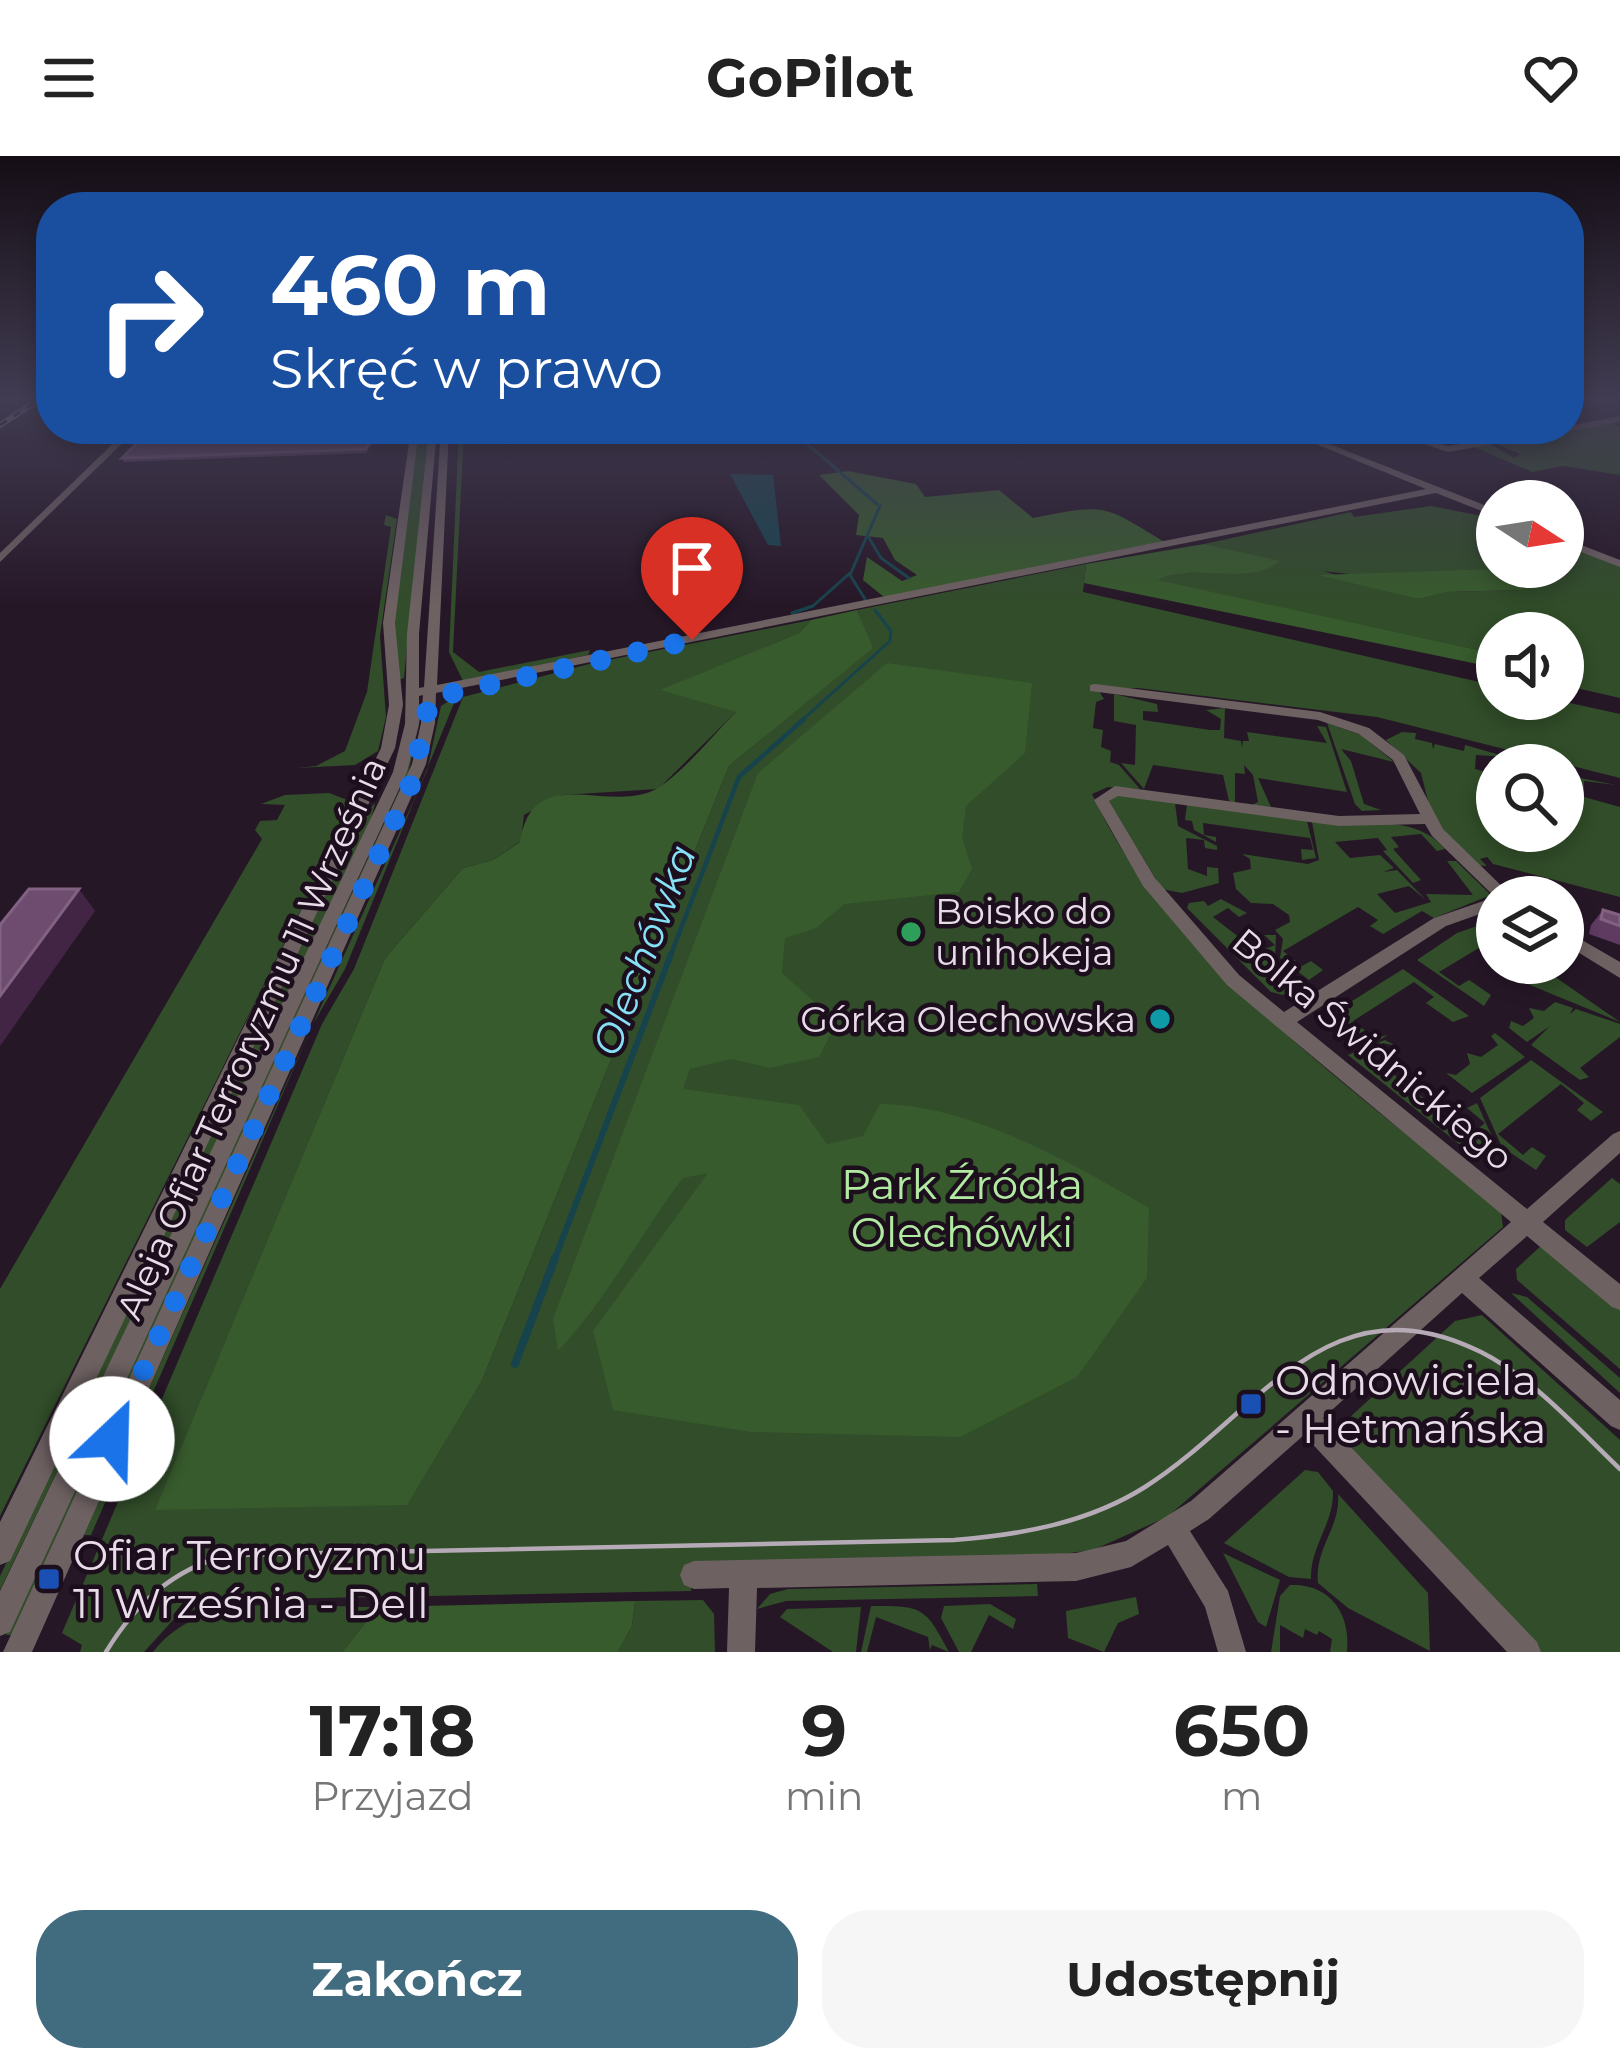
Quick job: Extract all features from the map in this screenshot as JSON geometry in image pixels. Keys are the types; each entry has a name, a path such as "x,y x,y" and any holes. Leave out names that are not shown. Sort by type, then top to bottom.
{"street":[{"path":"0,559 95,467"},
{"path":"0,1552 387,750 396,705 389,623 410,467"},
{"name":"Aleja Ofiar Terroryzmu 11 Września","path":"0,1622 392,794 421,696 431,467"},
{"name":"Aleja Ofiar Terroryzmu 11 Września","path":"17,1652 412,782 442,467"},
{"path":"1378,467 1476,506"},
{"path":"421,696 1437,490"},
{"path":"1584,549 1620,564"},
{"path":"1095,688 1348,724 1394,752 1427,819 1480,876"},
{"name":"Bolka Świdnickiego","path":"1427,819 1346,822 1115,791 1102,796 1116,831 1170,910 1233,980 1620,1299"},
{"path":"1283,1022 1440,922 1476,908"},
{"path":"1584,948 1620,971"},
{"path":"694,1575 1076,1567 1131,1553 1174,1530 1620,1140"},
{"path":"1462,1278 1620,1417"},
{"path":"1305,1417 1527,1652"},
{"path":"1174,1530 1218,1601 1232,1652"},
{"path":"741,1652 742,1574"}],"green space":[{"path":"413,467 425,467 404,678 398,680 394,626"},
{"path":"457,467 462,467 453,652 479,672 590,650 588,655 463,681 449,652"},
{"path":"1520,467 1559,467 1532,472"},
{"path":"1568,467 1620,467 1620,475"},
{"path":"848,471 916,484 925,497 999,490 1033,518 1077,510 1104,511 1166,543 884,597 863,580 867,557 902,581 917,575 895,560 883,538 856,535 859,515 819,475"},
{"path":"1431,506 1476,515 1476,586 1323,571 1419,599 1446,592 1521,590 1500,588 1584,588 1584,552 1620,566 1620,698 1584,690 1584,612 1476,612 1476,649 1155,580 1175,573 1257,571 1234,554 1204,544 1351,512 1354,517"},
{"path":"386,515 397,519 380,636 386,717 378,751 355,765 296,768 316,766 345,751 367,692 391,527 384,525"},
{"path":"1204,544 1280,561 1253,572 1187,573 1158,580 1476,649 1476,664 1084,583 1086,564"},
{"name":"Park Źródła Olechówki","path":"1086,564 1083,592 1476,681 1476,720 1584,720 1584,706 1620,714 1620,778 1584,769 1584,744 1485,744 1377,717 1138,688 1099,691 1104,699 1096,702 1093,728 1103,730 1101,747 1111,751 1110,762 1119,765 1140,789 1108,787 1092,794 1126,856 1169,915 1273,1022 1501,1212 1503,1227 1167,1517 1093,1550 1046,1556 693,1564 691,1591 213,1600 173,1620 144,1652 80,1652 82,1645 62,1633 322,1024 354,969 463,697 593,663 811,620 799,633 662,690 737,711 658,789 562,795 524,815 521,841 493,860 463,868 385,958 156,1509 483,1378 729,766 872,648 857,610"},
{"path":"1476,570 1476,588 1525,588 1447,592 1419,599 1318,575"},
{"path":"857,610 873,648 729,766 483,1378 407,1505 155,1510 385,958 463,868 493,860 520,842 528,817 541,802 578,794 621,797 661,786 736,712 660,690 799,633 811,620"},
{"path":"887,663 1032,683 1025,753 966,806 962,837 972,869 959,892 845,904 816,928 785,938 782,973 837,1022 819,1057 770,1068 731,1059 690,1069 683,1089 799,1105 827,1144 863,1136 880,1104 949,1114 1019,1139 1149,1208 1147,1278 1077,1377 960,1437 751,1432 613,1410 593,1331 708,1173 683,1178 558,1351 553,1319 758,773"},
{"path":"1114,694 1157,704 1158,712 1143,711 1143,720 1210,730 1220,730 1221,719 1206,710 1225,708 1224,738 1241,741 1242,747 1243,741 1249,741 1247,732 1327,743 1317,726 1326,727 1347,792 1258,778 1271,807 1252,805 1258,802 1253,775 1244,765 1245,774 1235,773 1235,803 1229,801 1223,775 1153,765 1144,789 1121,763 1135,765 1136,725 1114,721"},
{"path":"457,696 428,767 441,706"},
{"path":"423,706 406,783 13,1635 6,1635 400,789"},
{"path":"1327,723 1361,735 1394,762 1341,749 1351,761 1364,804 1381,810 1362,811 1355,804"},
{"path":"1402,732 1416,733 1415,739 1432,743 1433,749 1435,744 1464,751 1465,745 1476,748 1476,852 1584,852 1584,797 1620,807 1620,897 1584,888 1584,876 1539,876 1493,864 1487,857 1480,859 1487,866 1474,865 1432,817 1421,773 1386,740"},
{"path":"418,790 345,969 313,1023"},
{"path":"329,793 350,801 350,811 0,1516 0,1289 262,839 255,830 260,821 277,820 285,805 261,804 285,795"},
{"path":"1117,794 1175,803 1178,826 1217,846 1217,850 1205,848 1204,840 1186,838 1188,869 1207,876 1207,867 1218,868 1219,883 1182,893 1162,889 1108,800"},
{"path":"375,803 370,824 0,1590 0,1576 363,816"},
{"path":"1187,804 1307,821 1316,858 1302,860 1301,849 1313,850 1310,838 1203,823 1204,835 1216,837 1216,842 1194,830 1192,821 1185,820"},
{"path":"1312,822 1384,823 1417,829 1445,849 1437,851 1421,834 1391,837 1399,847 1393,849 1421,880 1413,883 1383,851 1387,850 1378,838 1335,842 1350,858 1380,855 1394,868 1383,872 1397,870 1426,900 1409,886 1377,894 1395,913 1431,902 1426,894 1473,895 1447,861 1456,861 1476,880 1476,901 1434,918 1422,911 1383,934 1370,926 1378,920 1358,907 1283,951 1302,966 1311,961 1323,970 1309,980 1280,958 1283,939 1275,930 1290,922 1289,915 1273,904 1251,903 1236,889 1233,873 1251,869 1250,859 1242,854 1308,864 1319,860"},
{"path":"1221,899 1247,913 1239,917 1228,908 1213,917 1258,952 1275,945 1264,935 1276,935 1275,959 1265,969 1294,989 1283,995 1271,992 1187,908 1189,903 1204,901 1208,906"},
{"path":"1476,926 1476,950 1439,972 1459,986 1469,980 1491,995 1484,1006 1417,960 1457,933"},
{"path":"1403,969 1469,1016 1453,1022 1426,1003 1434,997 1414,982 1353,1021 1374,1038 1388,1035 1378,1041 1358,1037 1358,1029 1330,1015"},
{"path":"1527,984 1565,984 1620,1022"},
{"path":"1555,1002 1573,1008 1570,1014 1576,1009 1620,1024 1620,1037 1580,1068 1589,1077 1580,1080 1531,1045 1550,1026 1527,1042 1509,1028 1511,1021 1523,1026 1534,1018 1529,1008 1544,1011"},
{"path":"311,1029 91,1535 83,1535"},
{"path":"1495,1033 1525,1057 1472,1093 1446,1073 1456,1075 1470,1064 1467,1053 1481,1057 1498,1045 1491,1036"},
{"path":"1385,1040 1396,1046 1383,1043 1368,1054 1470,1135 1485,1123 1467,1108 1477,1103 1497,1148 1480,1161 1348,1055"},
{"path":"1531,1060 1603,1112 1591,1121 1577,1110 1584,1103 1561,1084 1498,1134 1523,1155 1532,1147 1546,1156 1536,1170 1502,1147 1480,1098"},
{"path":"1612,1178 1620,1184 1620,1222 1587,1247 1565,1230 1565,1220"},
{"path":"1543,1244 1620,1307 1620,1369 1517,1280 1516,1269"},
{"path":"1511,1293 1527,1297 1620,1378 1620,1393"},
{"path":"1482,1315 1620,1440 1620,1652 1541,1652 1341,1444 1349,1418 1455,1321"},
{"path":"1305,1470 1318,1472 1333,1491 1311,1579 1289,1577 1224,1543"},
{"path":"1338,1494 1428,1593 1430,1651 1348,1608 1318,1583"},
{"path":"1223,1553 1280,1580 1266,1627 1258,1622"},
{"path":"1037,1584 1038,1596 786,1601 757,1609 770,1594 788,1589"},
{"path":"1290,1585 1317,1589 1335,1604 1346,1626 1347,1652 1330,1652 1332,1639 1319,1631 1317,1635 1305,1629 1303,1638 1280,1625 1280,1652 1271,1652 1280,1596"},
{"path":"1136,1597 1139,1614 1118,1623 1104,1652 1068,1638 1066,1611"},
{"path":"703,1600 714,1614 715,1652 618,1652 632,1626 635,1601"},
{"path":"635,1601 632,1626 618,1652 342,1652 378,1607"},
{"path":"990,1604 1016,1619 1013,1629 989,1615 971,1652 959,1652 941,1618 944,1606"},
{"path":"871,1606 920,1612 934,1625 949,1652 932,1645 930,1650 928,1637 876,1617 867,1652 861,1652"},
{"path":"378,1607 342,1652 153,1652 174,1631 227,1609"},
{"path":"861,1607 856,1652 833,1652 780,1617 787,1609"}],"water":[{"path":"730,474 773,475 781,546 768,545"}],"building":[{"path":"29,889 79,889 0,996 0,925"},
{"path":"1603,910 1620,915 1620,926 1601,919"}],"waterway":[{"name":"Olechówka","path":"834,467 877,504"},
{"name":"Olechówka","path":"865,599 850,575 880,506"},
{"path":"869,538 881,558 909,578"},
{"path":"792,613 813,606 850,573"},
{"name":"Olechówka","path":"800,722 890,641 891,631 875,610"},
{"name":"Olechówka","path":"670,957 739,777 804,719"},
{"name":"Olechówka","path":"554,1261 671,954"},
{"name":"Olechówka","path":"515,1364 555,1258"}],"tram line":[{"path":"106,1652 157,1591 189,1570 227,1555 954,1540 1053,1525 1100,1510 1145,1487 1298,1364 1337,1342 1380,1331 1427,1333 1481,1352 1554,1405 1620,1469"}],"place":[{"name":"Boisko do unihokeja","path":"911,932"},
{"name":"Górka Olechowska","path":"1160,1019"},
{"name":"Odnowiciela - Hetmańska","path":"1251,1404"},
{"name":"Ofiar Terroryzmu 11 Września - Dell","path":"49,1579"}],"route":[{"path":"112,1439 412,782 424,746 430,698 692,640"}]}
